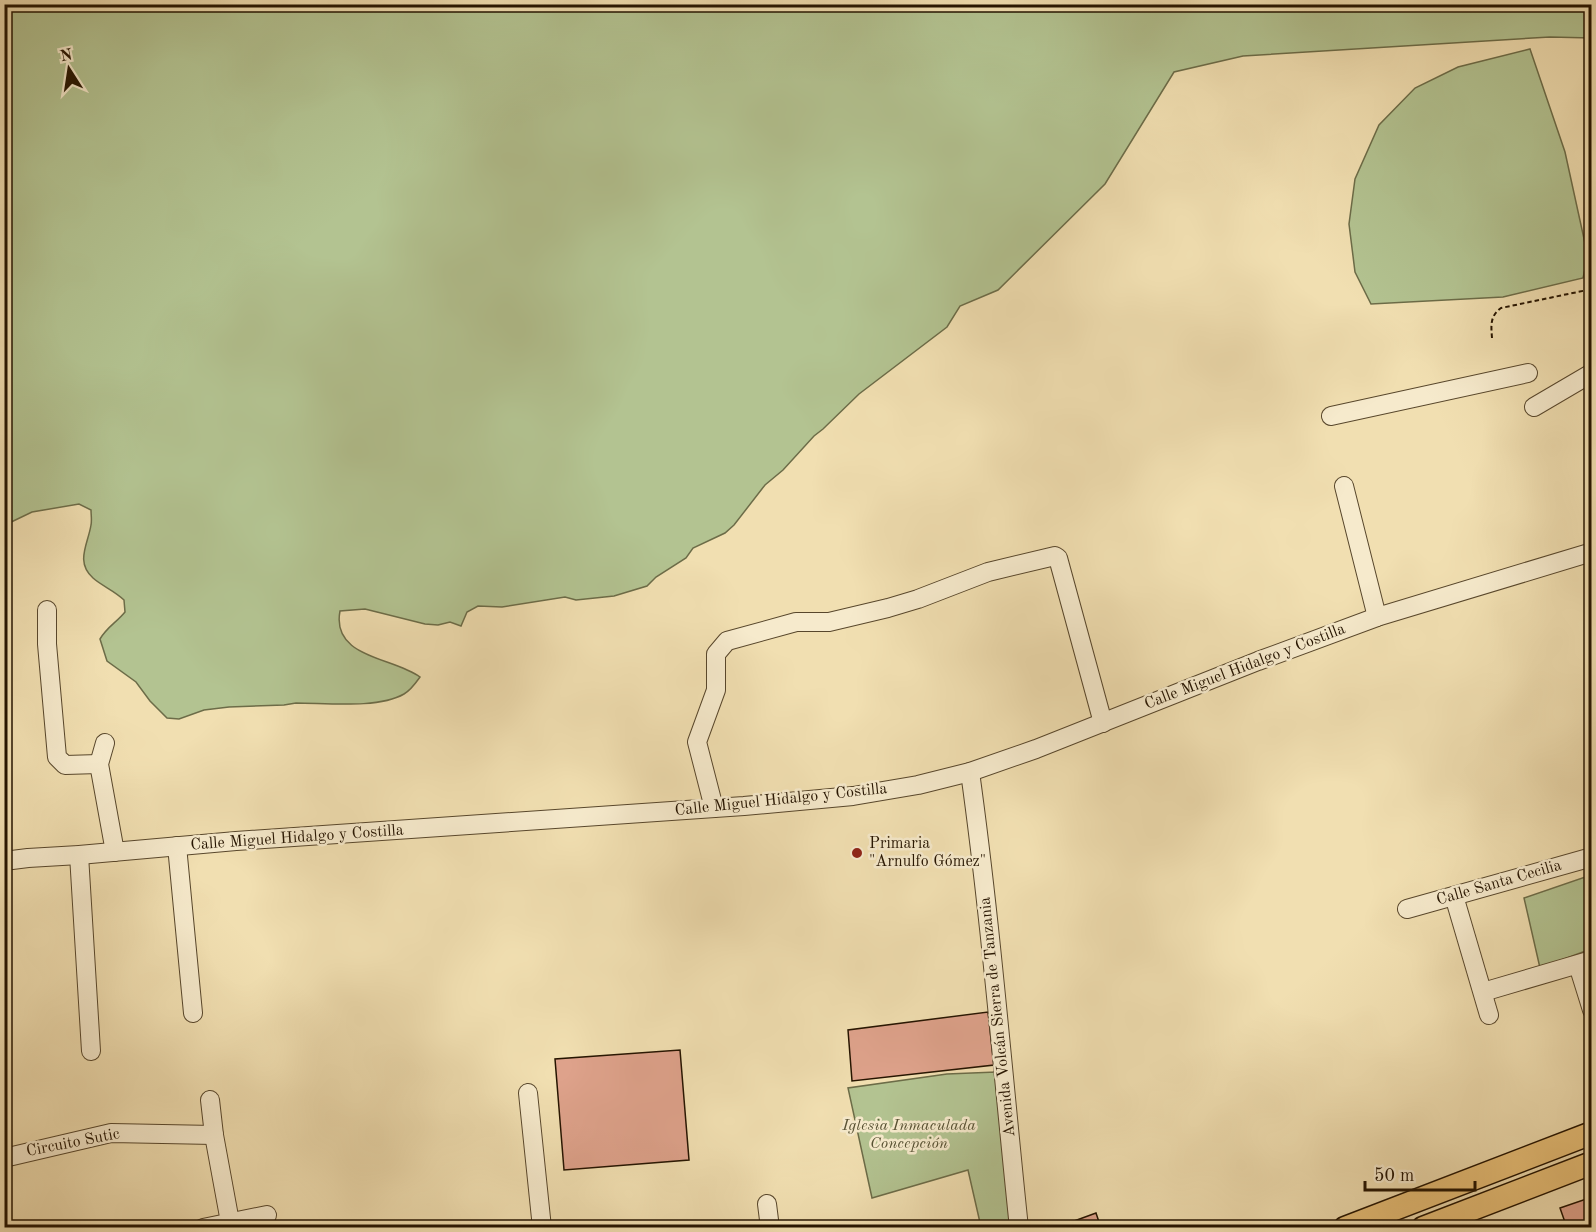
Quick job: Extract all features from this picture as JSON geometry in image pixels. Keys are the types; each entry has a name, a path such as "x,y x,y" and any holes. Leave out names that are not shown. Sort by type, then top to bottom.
{"main road":[{"path":"1345,1227 1592,1133"},
{"path":"1424,1227 1592,1163"}],"street":[{"path":"1330,416 1528,373"},
{"path":"1534,407 1592,373"},
{"path":"1344,486 1377,617"},
{"name":"Calle Miguel Hidalgo y Costilla","path":"4,861 177,846 714,808 853,796 918,785 970,772 1036,749 1290,648 1377,617 1592,552"},
{"path":"714,808 697,742 716,690 716,654 727,641 796,622 828,622 888,608 918,600 988,572 1029,561 1055,556 1061,566 1103,723"},
{"path":"47,610 47,644 57,757 65,765 99,764"},
{"path":"105,743 99,764 116,852"},
{"name":"Avenida Volcán Sierra de Tanzania","path":"970,772 987,900 992,972 1019,1227"},
{"path":"177,846 193,1013"},
{"path":"79,855 91,1051"},
{"name":"Calle Santa Cecilia","path":"1407,909 1592,857"},
{"path":"1454,896 1489,1015"},
{"path":"1483,992 1585,963 1592,1010"},
{"path":"528,1093 542,1227"},
{"path":"210,1100 230,1222"},
{"name":"Circuito Sutic","path":"4,1158 111,1133 214,1135"},
{"path":"767,1204 770,1227"},
{"path":"203,1227 267,1215"}],"path":[{"path":"1492,338 1491,323 1496,312 1501,308 1592,289"}],"green space":[{"path":"1591,4 1591,38 1550,37 1243,56 1174,72 1105,184 998,290 960,306 947,327 859,394 814,436 783,470 765,485 734,525 725,533 693,548 686,558 656,577 647,586 614,596 576,600 565,597 502,607 478,606 467,612 461,626 450,622 438,625 425,624 365,609 340,611 340,627 345,638 354,647 420,677 409,691 393,699 366,703 296,703 229,707 204,710 179,719 167,718 136,682 107,661 100,639 125,612 124,600 93,578 85,566 84,553 91,525 91,510 79,504 32,512 5,525 5,5"},
{"path":"1530,49 1565,152 1588,257 1583,278 1503,297 1371,304 1355,272 1349,224 1355,179 1379,125 1415,88 1458,67"},
{"path":"1591,875 1591,949 1540,968 1524,898"},
{"name":"Iglesia Inmaculada Concepción","path":"996,1072 1016,1227 981,1227 968,1170 872,1198 848,1088 947,1074"}],"building":[{"name":"Iglesia Inmaculada Concepción","path":"988,1012 994,1065 852,1081 848,1030"},
{"path":"680,1050 689,1160 564,1170 555,1059"},
{"path":"1592,1197 1592,1222 1567,1228 1560,1208"},
{"path":"1096,1213 1101,1228 1055,1228"},
{"path":"734,1224 734,1228 662,1228"}],"place":[{"name":"Primaria \"Arnulfo Gómez\"","path":"857,853"}]}
